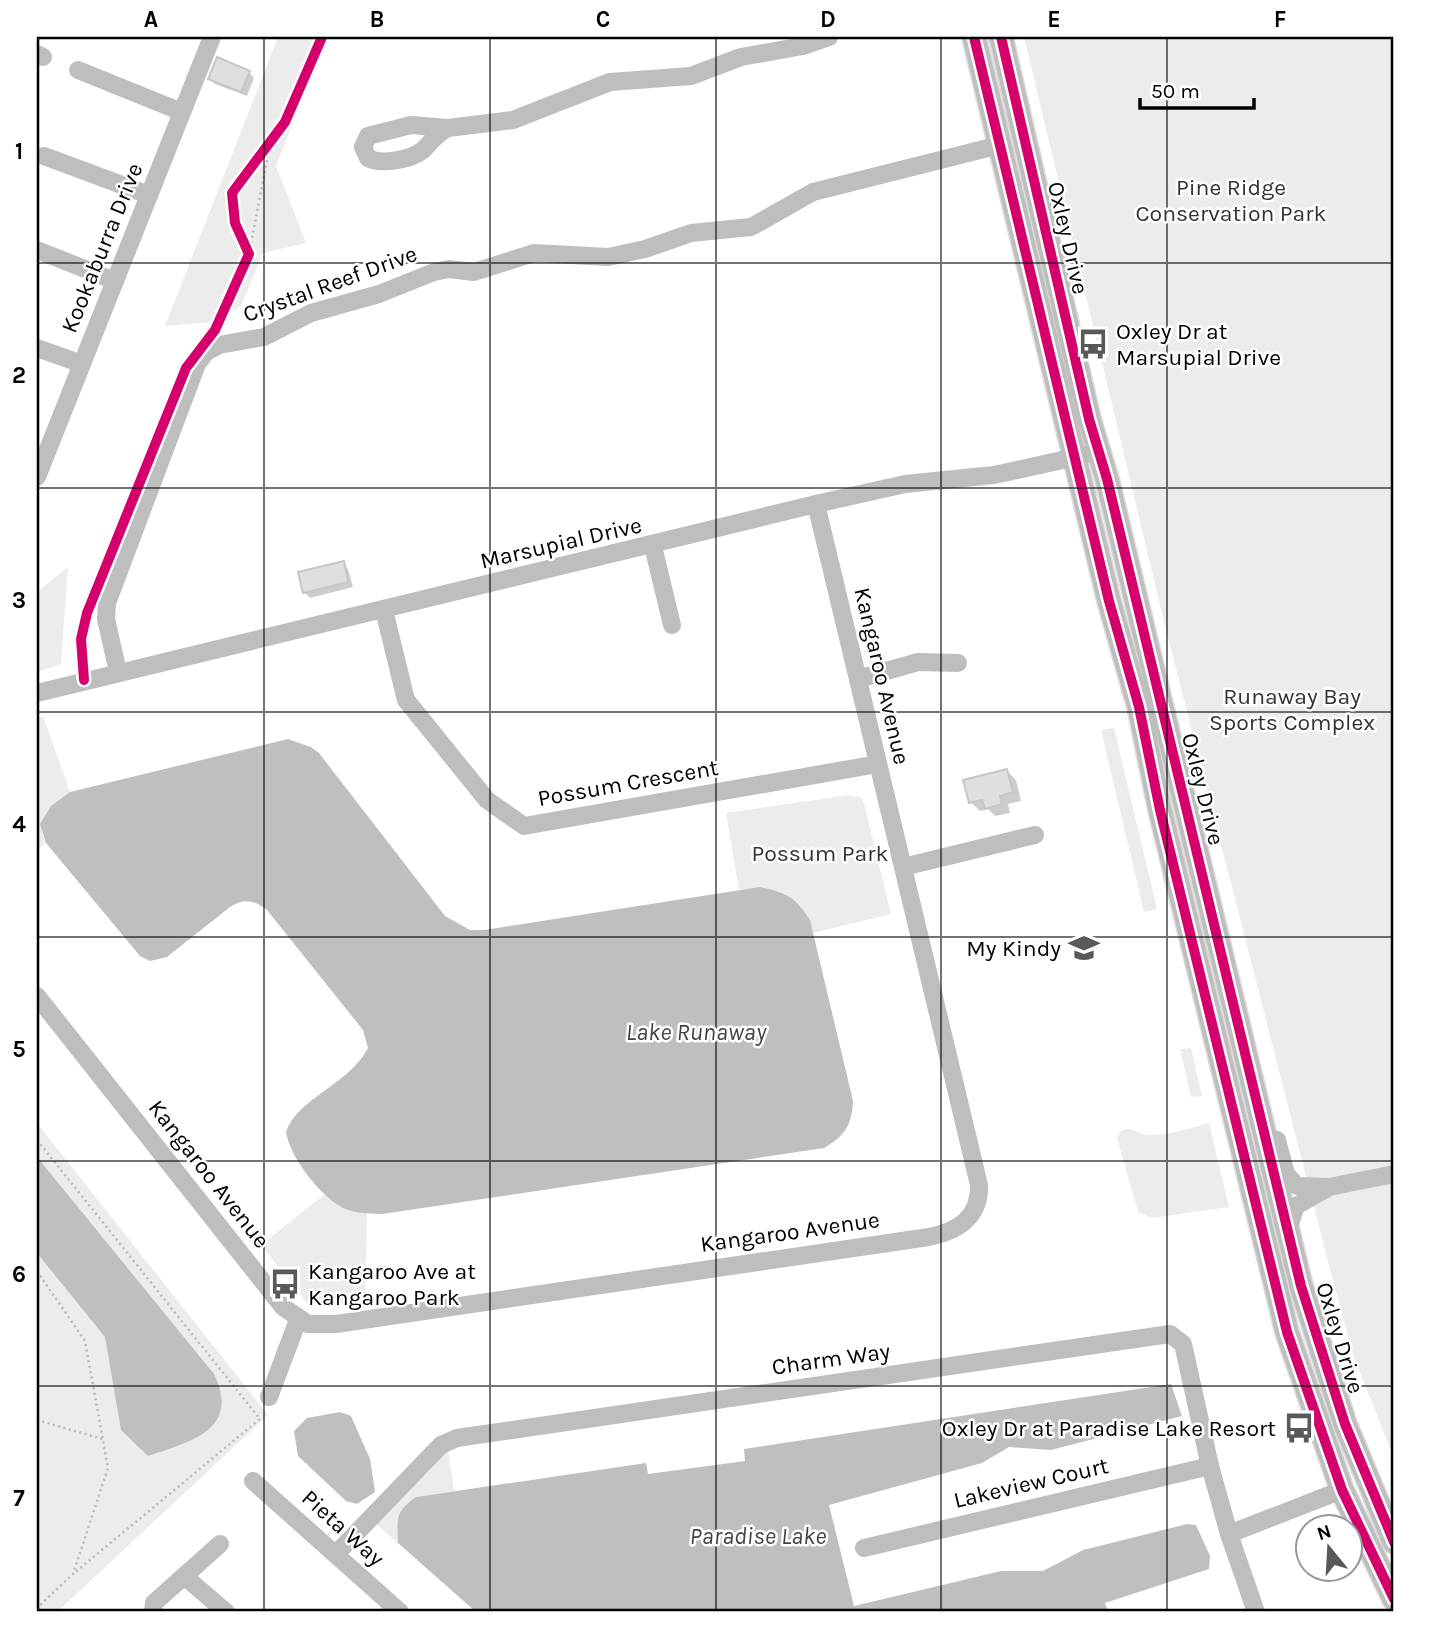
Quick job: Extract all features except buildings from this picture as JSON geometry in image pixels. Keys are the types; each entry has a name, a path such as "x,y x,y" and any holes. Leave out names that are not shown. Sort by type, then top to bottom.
{"main road":[{"name":"Oxley Drive","path":"974,37 1109,601 1139,707 1160,810 1280,1307 1310,1405 1342,1489 1394,1599"},
{"name":"Oxley Drive","path":"1001,37 1040,215 1288,1229 1328,1376 1358,1461 1394,1542"}],"street":[{"name":"Kookaburra Drive","path":"37,477 43,446 82,364 212,37"},
{"path":"448,128 513,120 610,82 691,76 741,57 803,46 830,37"},
{"path":"78,70 182,112"},
{"name":"Crystal Reef Drive","path":"118,672 106,619 107,603 197,364 206,352 219,345 264,337 311,313 379,295 434,272 449,269 474,272 534,253 608,257 645,249 691,233 751,227 813,192 1000,145"},
{"path":"44,156 149,195"},
{"path":"37,250 115,281"},
{"path":"37,348 82,364"},
{"name":"Marsupial Drive","path":"37,694 118,672 653,546 816,504 905,484 994,475 1099,451"},
{"name":"Kangaroo Avenue","path":"37,996 274,1296 298,1320 308,1324 335,1324 929,1237 964,1225 977,1205 979,1185 816,504"},
{"path":"653,546 672,625"},
{"name":"Possum Crescent","path":"384,610 406,700 487,800 524,826 878,764"},
{"path":"858,678 918,662 958,663"},
{"path":"903,867 1035,835"},
{"path":"1258,1107 1274,1130 1289,1179 1297,1186 1329,1187 1394,1174"},
{"path":"1288,1229 1296,1206 1329,1187"},
{"path":"269,1397 298,1320"},
{"name":"Charm Way","path":"335,1554 441,1445 457,1438 1170,1334 1183,1344 1210,1466 1229,1534"},
{"name":"Lakeview Court","path":"864,1548 1210,1466"},
{"name":"Pieta Way","path":"253,1481 400,1612"},
{"path":"1256,1612 1229,1534 1342,1489"},
{"path":"153,1612 154,1603 220,1544"},
{"path":"184,1576 226,1612"}],"path":[{"path":"249,254 270,144"},
{"path":"37,1140 260,1419 73,1574 37,1608"},
{"path":"37,1271 85,1341 106,1440 108,1468 73,1574"},
{"path":"37,1420 106,1440"}],"green space":[{"path":"278,37 327,37 276,166 306,243 263,253 241,306 213,322 165,326"},
{"name":"Pine Ridge Conservation Park","path":"1024,37 1394,37 1394,1458 1354,1358 1328,1262 1164,622"},
{"path":"68,567 61,664 37,672 37,592"},
{"path":"43,716 70,792 51,806 42,834 46,843 37,850 37,719"},
{"path":"1114,728 1157,909 1144,912 1101,730"},
{"name":"Possum Park","path":"849,795 862,798 891,914 813,933 809,919 795,900 765,889 739,890 726,813"},
{"path":"1191,1048 1202,1096 1191,1097 1180,1049"},
{"path":"37,1123 268,1415 57,1612 37,1612"},
{"path":"1209,1123 1229,1207 1151,1218 1138,1212 1117,1138 1121,1131 1128,1129 1156,1135"},
{"path":"325,1194 339,1206 367,1213 365,1300 323,1306 307,1303 261,1245"},
{"path":"448,1449 454,1491 416,1497 397,1521 398,1543 375,1523"}],"water":[{"name":"Lake Runaway","path":"288,739 311,747 319,753 445,916 470,930 760,887 790,897 810,920 853,1101 846,1129 824,1148 382,1214 353,1212 338,1205 306,1173 293,1152 286,1132 301,1110 359,1061 368,1048 363,1030 267,910 253,902 244,901 230,907 167,957 150,961 140,956 46,843 40,824 51,806 70,792"},
{"path":"37,1157 214,1374 221,1393 221,1408 216,1421 195,1438 148,1456 121,1430 105,1337 37,1253"},
{"name":"Paradise Lake","path":"1171,1384 1182,1416 1051,1450 1009,1447 982,1463 829,1505 854,1606 1001,1571 1043,1571 1083,1550 1187,1524 1196,1525 1210,1556 1209,1569 1105,1603 1108,1612 476,1612 398,1543 399,1516 404,1507 416,1497 646,1463 648,1474 745,1461 744,1449"},
{"path":"340,1412 351,1416 370,1459 375,1492 357,1504 346,1501 298,1456 294,1431 307,1418"}],"cycle path":[{"path":"84,680 81,639 87,613 186,368 215,330 249,254 235,223 232,193 285,122 322,37"},
{"path":"974,37 1109,601 1139,707 1160,810 1287,1332 1342,1490 1394,1599"},
{"path":"1001,37 1089,419 1107,479 1301,1286 1345,1424 1394,1542"}],"place":[{"name":"Oxley Dr at Marsupial Drive","path":"1093,344"},
{"name":"My Kindy","path":"1084,948"},
{"name":"Kangaroo Ave at Kangaroo Park","path":"285,1284"},
{"name":"Oxley Dr at Paradise Lake Resort","path":"1299,1428"}],"park label":[{"name":"Runaway Bay Sports Complex","path":"1292,709"}]}
